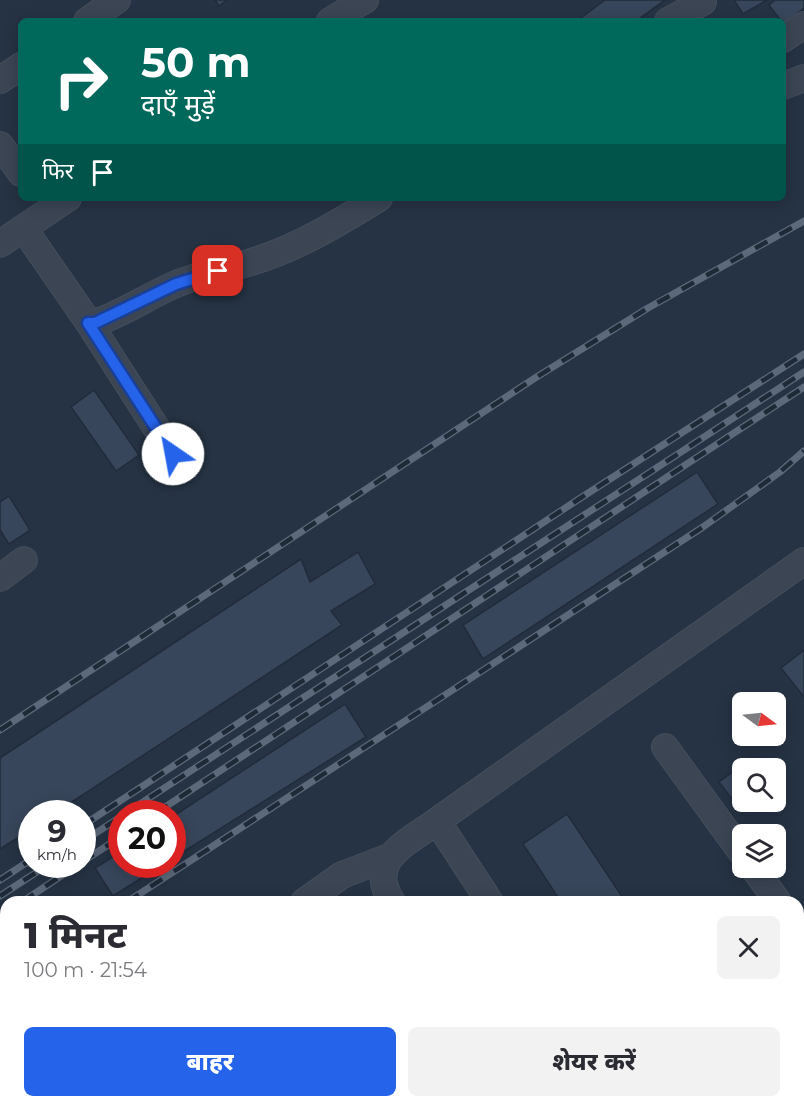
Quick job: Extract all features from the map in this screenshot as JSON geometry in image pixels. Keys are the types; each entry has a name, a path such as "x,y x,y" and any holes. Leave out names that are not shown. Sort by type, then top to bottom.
{"street":[{"path":"91,18 117,0"},
{"path":"335,18 364,0"},
{"path":"674,18 703,2 702,0"},
{"path":"786,37 804,25"},
{"path":"0,80 18,68"},
{"path":"786,85 804,78"},
{"path":"0,145 18,168"},
{"path":"88,323 95,323 200,275 263,258 333,226 374,201"},
{"path":"0,244 24,229 53,202"},
{"path":"24,229 173,454"},
{"path":"0,578 24,560"},
{"path":"312,896 342,875 389,857 804,561"},
{"path":"665,747 732,839"},
{"path":"438,821 486,896"},
{"path":"389,857 383,869 382,883 389,896"},
{"path":"761,878 774,896"}],"building":[{"path":"215,0 227,0 219,6"},
{"path":"605,0 665,0 640,18 581,18"},
{"path":"734,0 767,0 743,14"},
{"path":"775,0 804,0 804,8 786,22 786,18 779,18 769,5"},
{"path":"94,390 139,455 116,471 71,407"},
{"path":"697,472 718,504 483,659 463,625"},
{"path":"9,496 30,530 9,544 0,530 0,502"},
{"path":"358,552 375,584 331,611 342,625 75,800 18,800 18,838 0,849 0,758 301,559 310,582"},
{"path":"804,650 804,697 781,668"},
{"path":"345,704 366,737 186,850 186,808"},
{"path":"732,772 732,799 719,782"},
{"path":"567,814 622,896 557,896 523,844"},
{"path":"108,860 108,878 142,878 113,896 96,867"},
{"path":"333,888 338,896 323,896"}],"railway":[{"path":"0,730 535,378 648,308 804,221"},
{"path":"96,817 804,354"},
{"path":"146,800 804,372"},
{"path":"176,800 804,387"},
{"path":"136,896 703,527 780,472 804,451"},
{"path":"96,833 108,825"},
{"path":"96,853 108,845"},
{"path":"0,880 18,868"},
{"path":"0,896 28,878"},
{"path":"31,896 58,878"}],"route":[{"path":"173,454 88,323 95,323 176,284 218,271"}]}
